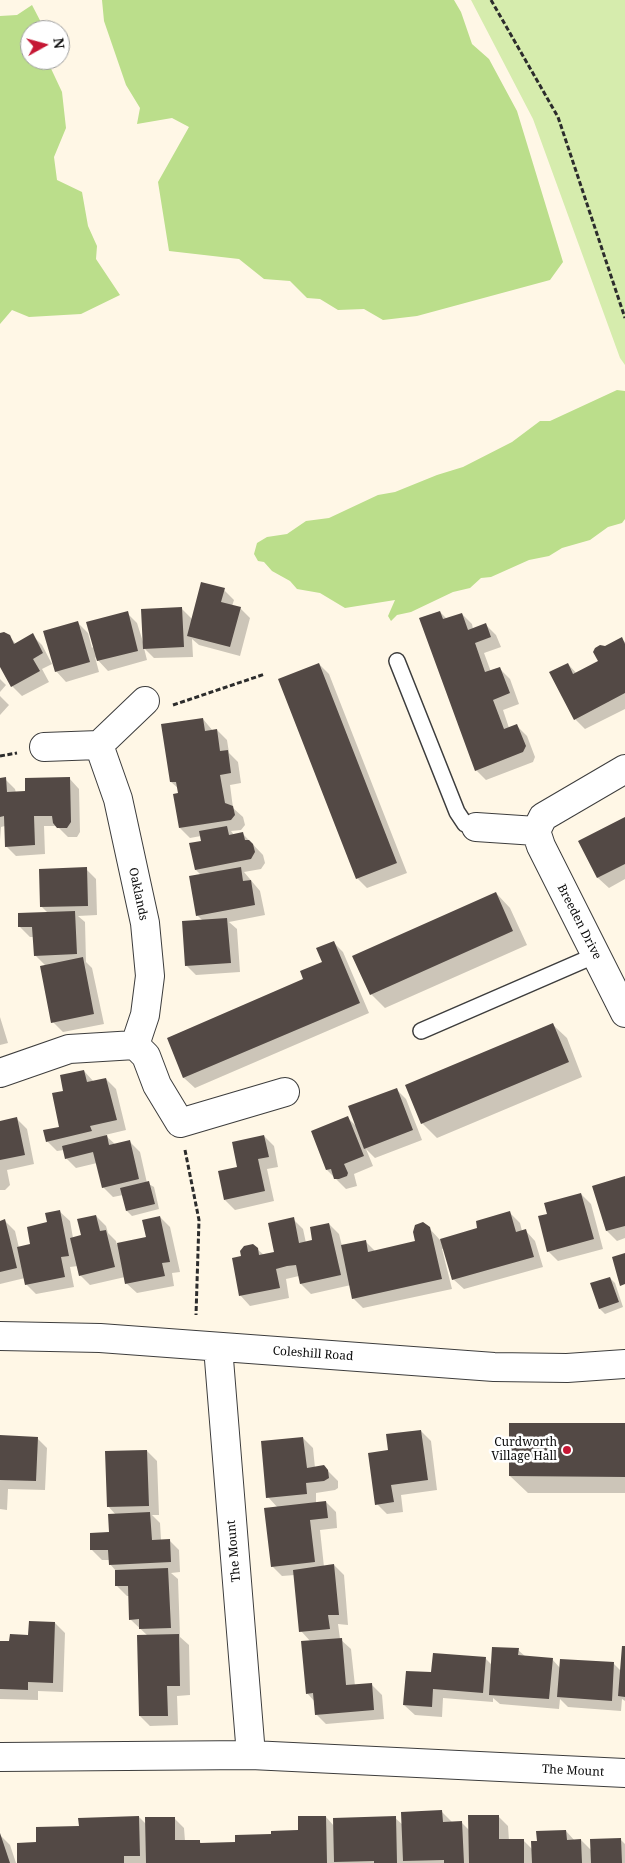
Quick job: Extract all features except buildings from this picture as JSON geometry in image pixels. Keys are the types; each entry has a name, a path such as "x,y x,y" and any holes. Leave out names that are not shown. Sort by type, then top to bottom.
{"street":[{"path":"44,747 99,745 145,701"},
{"name":"Oaklands","path":"99,745 118,799 145,923 150,976 145,1015 135,1045"},
{"path":"476,827 536,831 543,817 625,769"},
{"name":"Breeden Drive","path":"536,831 541,846 625,1013"},
{"path":"0,1073 68,1049 135,1045 146,1056 157,1085 180,1123 285,1092"},
{"name":"Coleshill Road","path":"0,1336 100,1338 494,1367 566,1368 625,1364"},
{"name":"The Mount","path":"218,1347 251,1755"},
{"name":"The Mount","path":"0,1757 251,1755 625,1773"}],"lane":[{"path":"397,661 457,812 464,824 476,827"},
{"path":"421,1031 596,955"}],"path":[{"path":"491,0 558,117 625,318"},
{"path":"145,701 154,712 265,674"},
{"path":"180,1123 199,1220 196,1319 218,1347"}],"green space":[{"path":"102,0 454,0 461,12 472,44 489,59 517,111 563,262 550,280 417,316 383,320 364,309 338,310 320,299 307,298 290,281 264,279 239,259 169,251 158,182 189,127 172,118 137,124 140,108 126,85 104,21"},
{"path":"471,0 625,0 625,365 620,358 533,119"},
{"path":"32,5 40,20 20,20 20,70 52,70 62,92 66,128 54,157 57,180 82,192 88,226 97,246 96,259 120,295 81,314 29,317 12,310 0,324 0,16 17,15"},
{"path":"617,390 625,391 625,519 622,523 608,527 590,540 562,548 549,556 529,560 491,577 481,578 470,588 453,592 411,612 397,615 391,621 388,616 395,600 345,608 320,593 297,589 290,581 272,571 264,562 258,561 254,554 257,543 267,537 287,534 306,521 329,518 378,495 395,492 463,467 512,442 540,421 550,421"}],"place":[{"name":"Curdworth Village Hall","path":"567,1450"}]}
